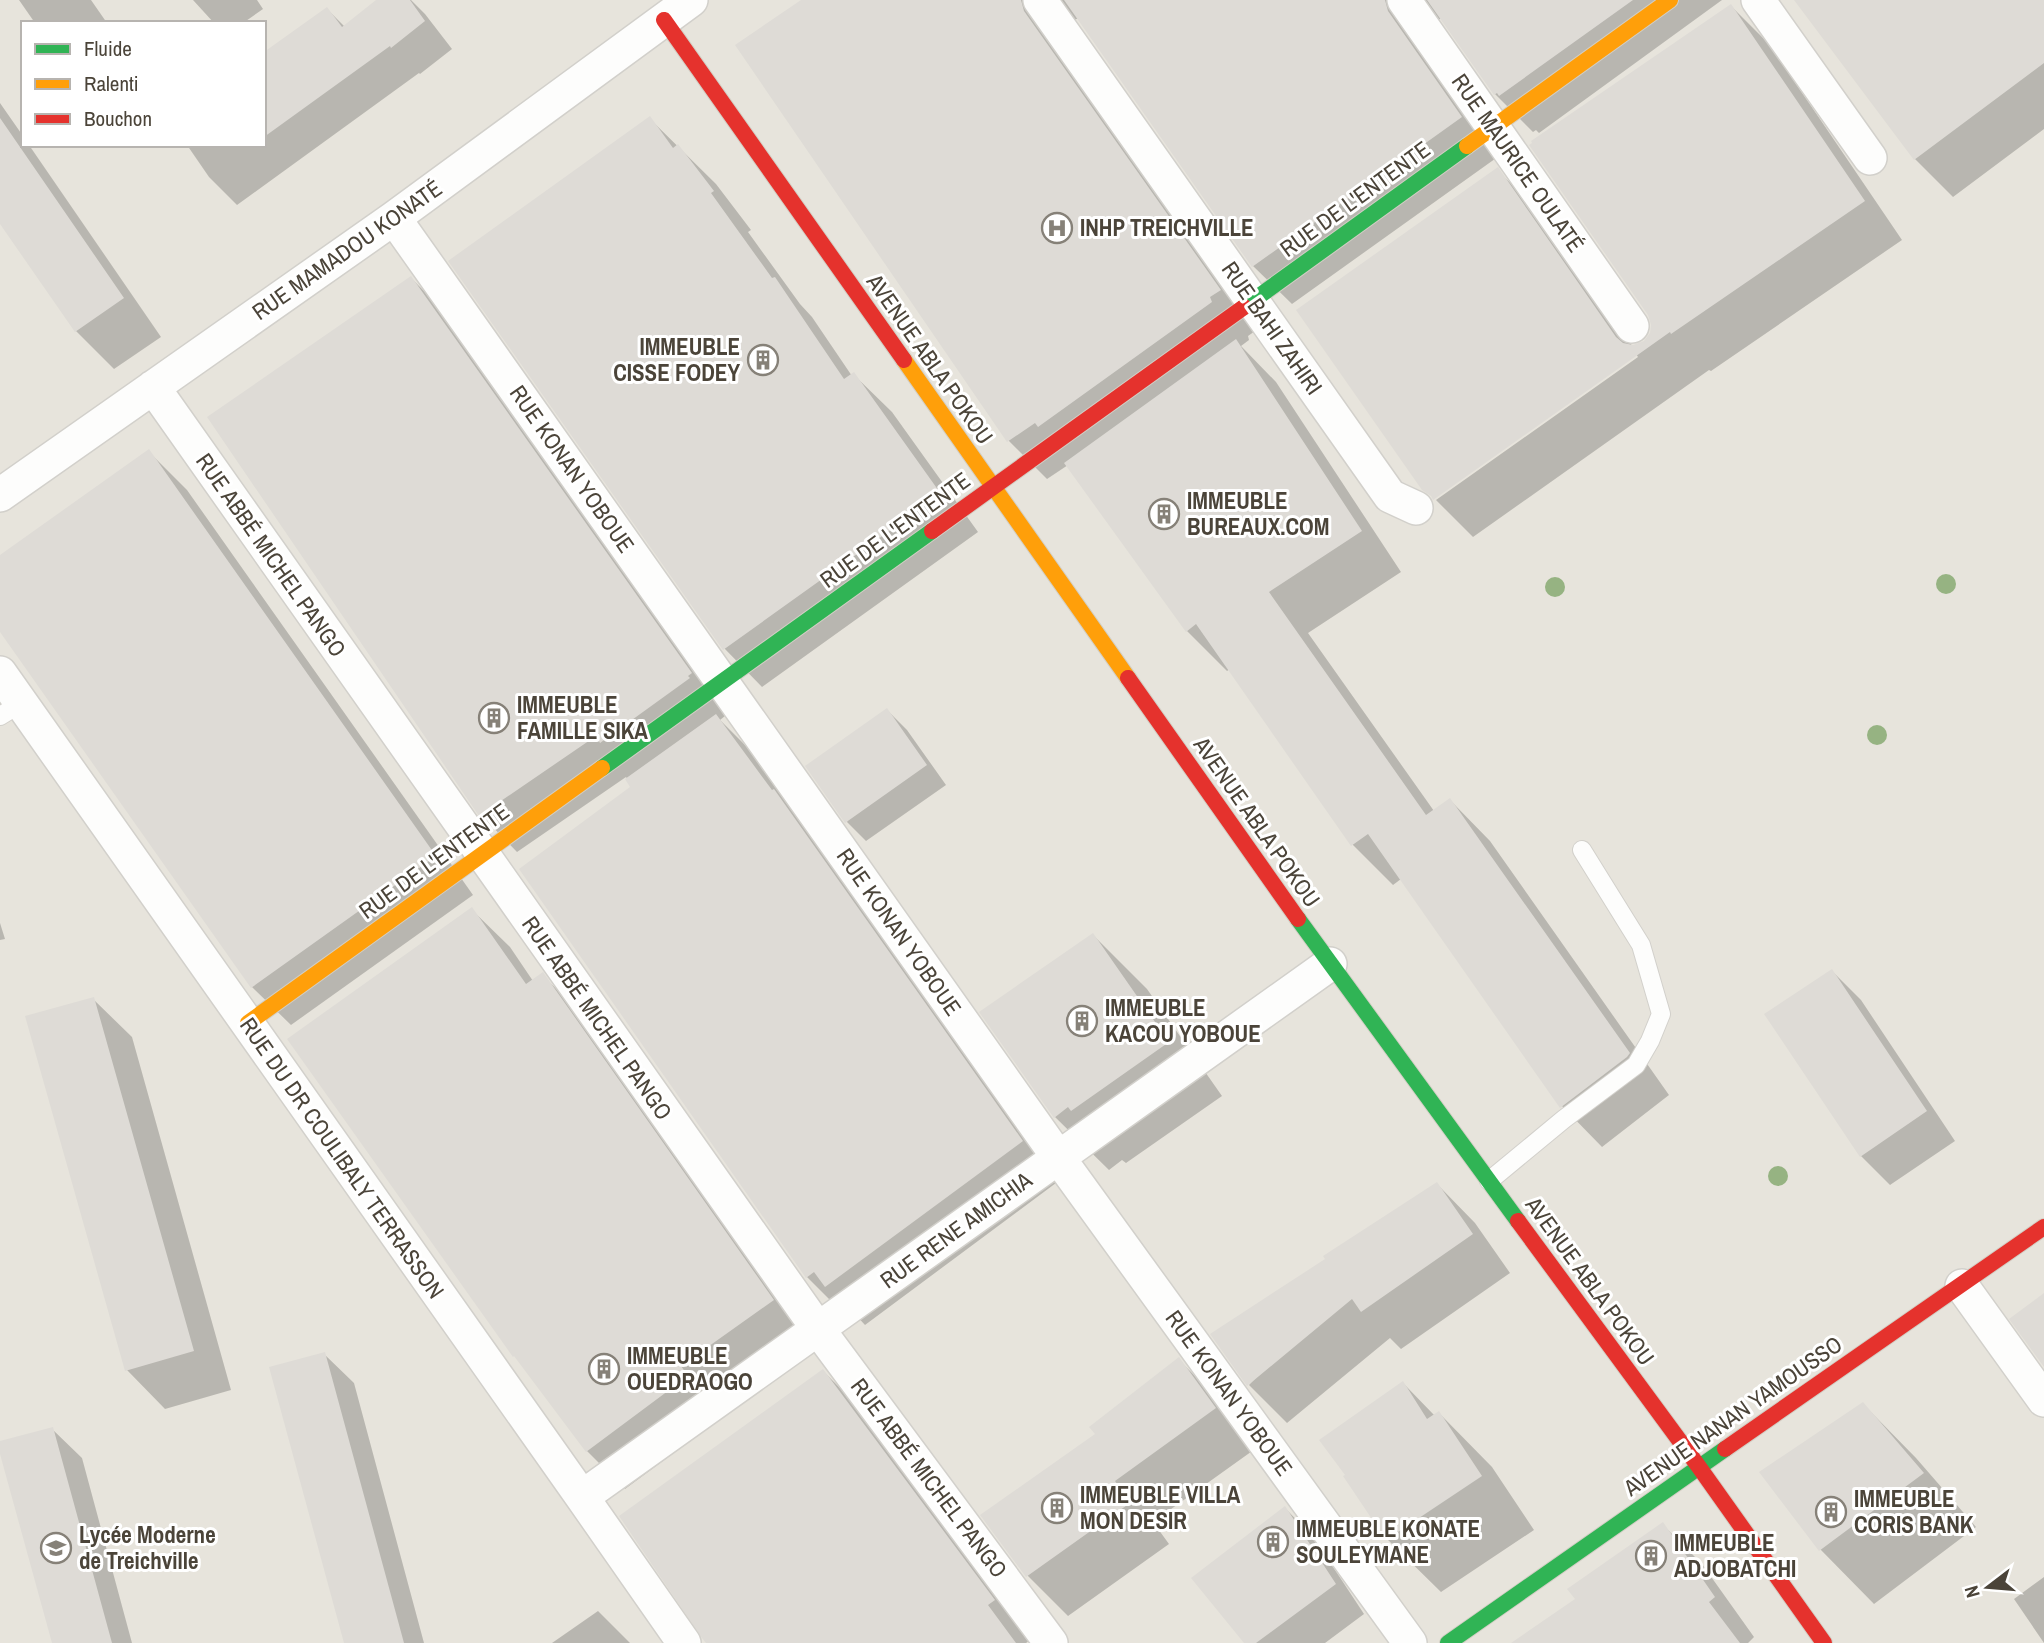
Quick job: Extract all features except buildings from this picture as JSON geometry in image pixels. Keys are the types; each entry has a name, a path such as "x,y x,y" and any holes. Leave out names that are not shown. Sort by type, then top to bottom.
{"street":[{"name":"RUE MAMADOU KONATÉ","path":"0,495 394,218 691,0"},
{"name":"RUE BAHI ZAHIRI","path":"1040,0 1390,496 1416,508"},
{"name":"RUE MAURICE OULATÉ","path":"1404,0 1632,326"},
{"name":"RUE DE L'ENTENTE","path":"248,1023 1670,0"},
{"path":"1758,0 1870,158"},
{"name":"AVENUE ABLA POKOU","path":"664,20 1330,964 1699,1467 1824,1643"},
{"name":"RUE KONAN YOBOUE","path":"394,218 1058,1157 1410,1643"},
{"name":"RUE ABBÉ MICHEL PANGO","path":"153,387 818,1329 1051,1643"},
{"name":"RUE DU DR COULIBALY TERRASSON","path":"0,673 11,709 248,1023 684,1643"},
{"name":"RUE RENE AMICHIA","path":"582,1497 1330,964"},
{"name":"AVENUE NANAN YAMOUSSO","path":"1448,1643 2044,1227"},
{"path":"1962,1286 2044,1400"}],"lane":[{"path":"1489,1181 1564,1119 1636,1065 1661,1014 1641,944 1582,850"}],"shaded area":[{"path":"0,0 2044,0 2044,1643 0,1643"}],"traffic: fast":[{"path":"1244,307 1467,146"},
{"path":"602,768 932,531"},
{"path":"1298,919 1518,1221"},
{"path":"1448,1643 1725,1449"}],"traffic: slow":[{"path":"1467,146 1670,0"},
{"path":"904,360 1128,678"},
{"path":"248,1023 602,768"}],"traffic: jam":[{"path":"664,20 904,360"},
{"path":"932,531 1244,307"},
{"path":"1128,678 1298,919"},
{"path":"1518,1221 1699,1467 1824,1643"},
{"path":"1725,1449 2044,1227"}],"place":[{"name":"INHP TREICHVILLE","path":"1057,228"},
{"name":"IMMEUBLE CISSE FODEY","path":"763,360"},
{"name":"IMMEUBLE BUREAUX.COM","path":"1164,514"},
{"name":"IMMEUBLE FAMILLE SIKA","path":"494,718"},
{"name":"IMMEUBLE KACOU YOBOUE","path":"1082,1021"},
{"name":"IMMEUBLE OUEDRAOGO","path":"604,1369"},
{"name":"IMMEUBLE VILLA MON DESIR","path":"1057,1508"},
{"name":"IMMEUBLE CORIS BANK","path":"1831,1512"},
{"name":"IMMEUBLE KONATE SOULEYMANE","path":"1273,1542"},
{"name":"Lycée Moderne de Treichville","path":"56,1548"},
{"name":"IMMEUBLE ADJOBATCHI","path":"1651,1556"}]}
